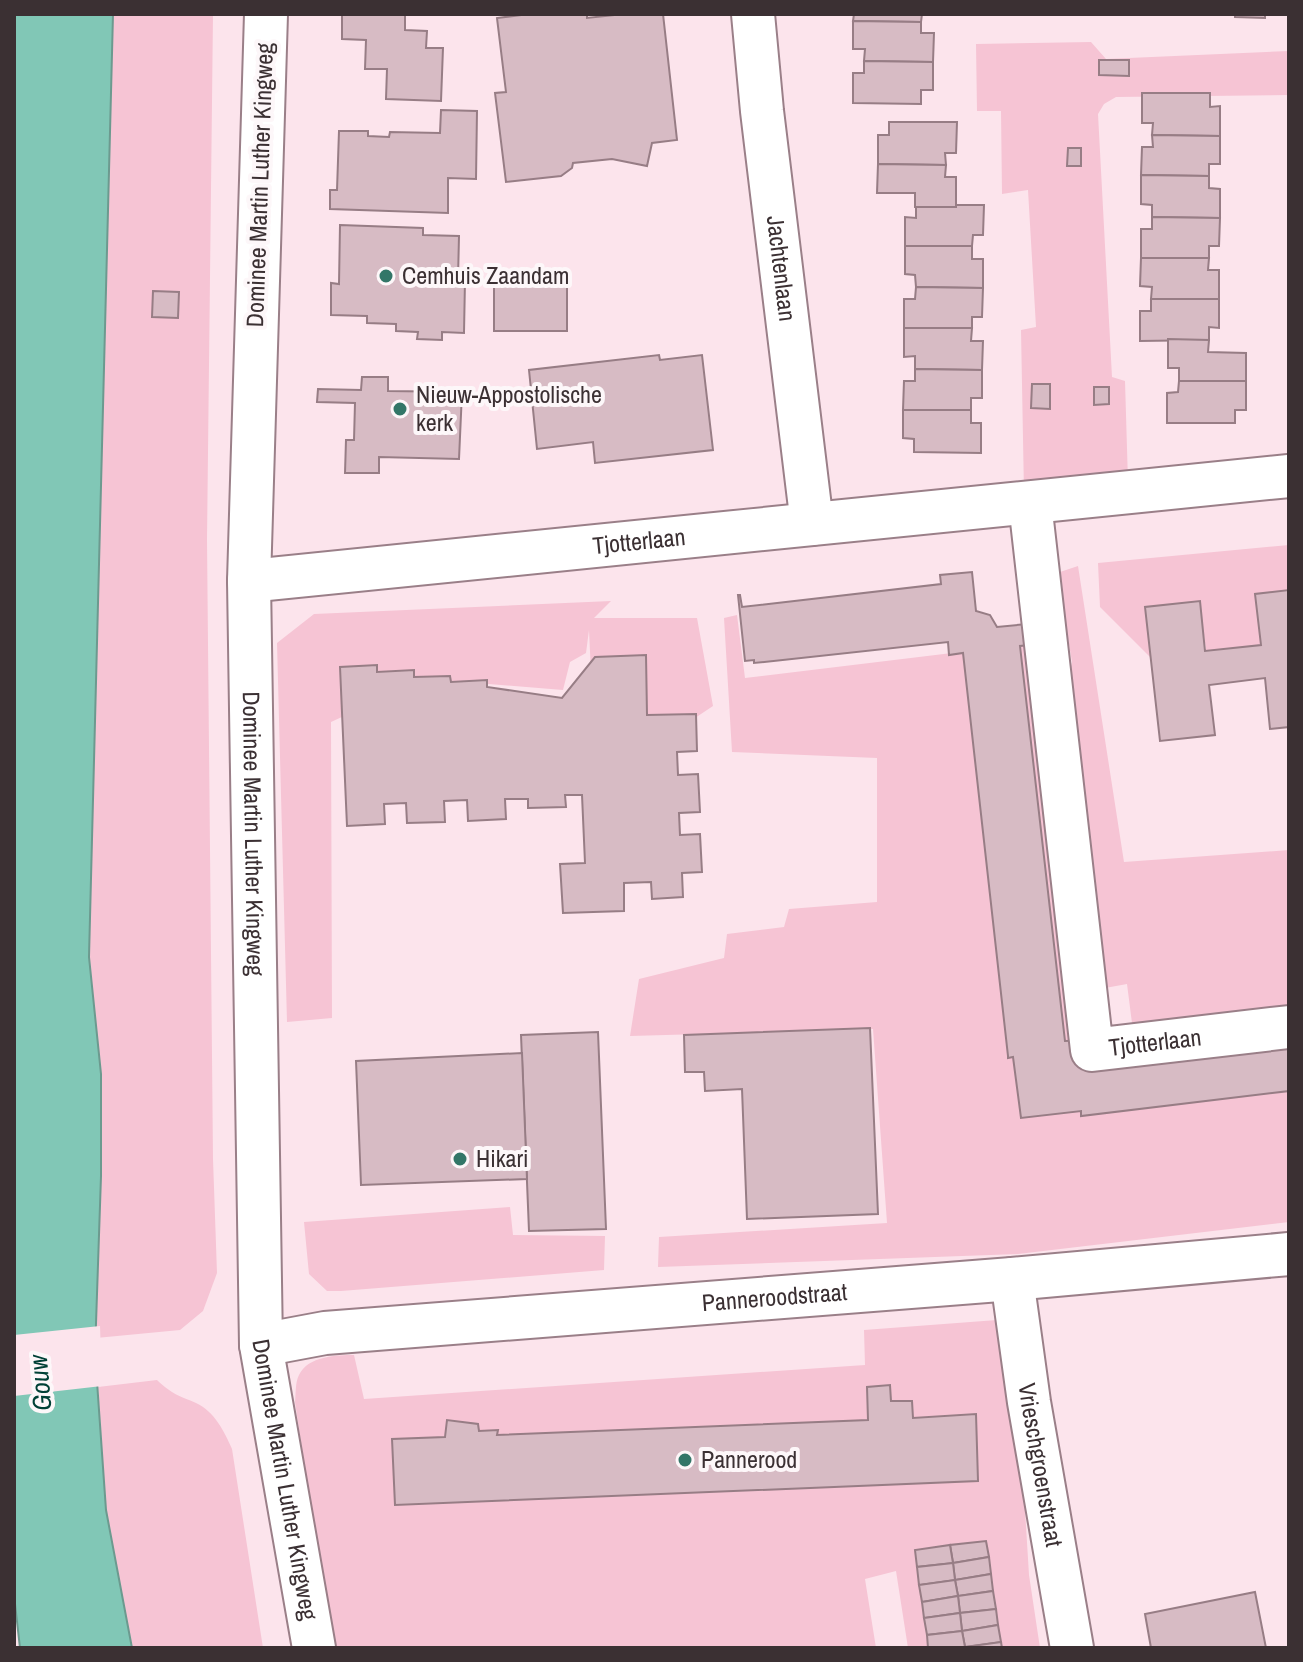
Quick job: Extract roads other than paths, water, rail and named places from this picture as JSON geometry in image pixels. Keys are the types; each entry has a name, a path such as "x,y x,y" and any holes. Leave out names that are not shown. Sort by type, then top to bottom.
{"street":[{"name":"Dominee Martin Luther Kingweg","path":"266,14 249,581 261,1345 314,1648"},
{"name":"Jachtenlaan","path":"753,14 812,524"},
{"name":"Tjotterlaan","path":"249,581 1289,476"},
{"name":"Tjotterlaan","path":"1030,503 1092,1050 1289,1027"},
{"name":"Panneroodstraat","path":"261,1345 325,1333 1289,1254"},
{"name":"Vrieschgroenstraat","path":"1012,1279 1029,1402 1072,1648"}],"water":[{"name":"Gouw","path":"14,14 113,14 89,957 101,1074 95,1353 106,1510 132,1648 20,1648 14,1595"}],"place":[{"name":"Cemhuis Zaandam","path":"386,276"},
{"name":"Nieuw-Appostolische kerk","path":"400,409"},
{"name":"Hikari","path":"460,1159"},
{"name":"Pannerood","path":"685,1460"}]}
